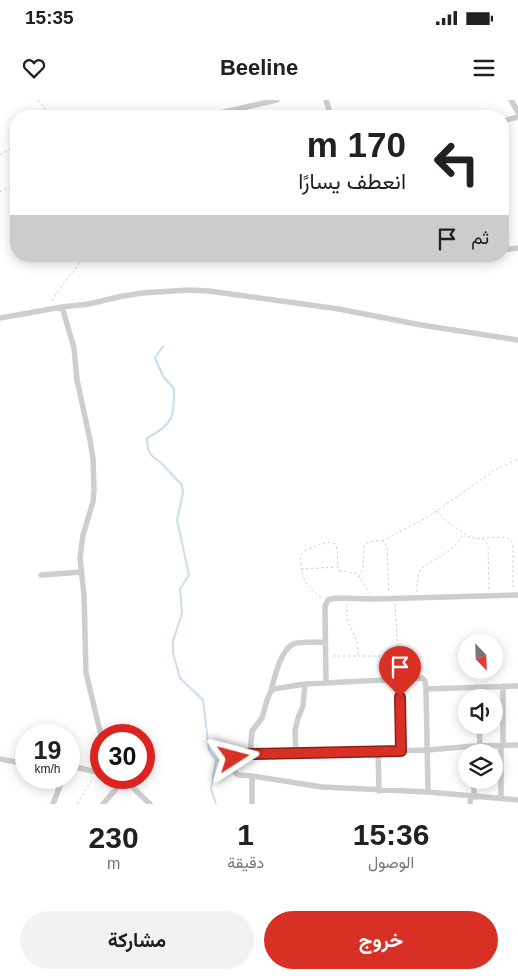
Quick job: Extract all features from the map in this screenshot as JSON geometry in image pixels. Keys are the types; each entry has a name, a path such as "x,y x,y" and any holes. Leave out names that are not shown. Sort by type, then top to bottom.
{"street":[{"path":"233,110 277,100"},
{"path":"511,100 518,112"},
{"path":"0,318 89,304 142,293 189,290 209,291 339,309 421,325 518,340"},
{"path":"62,308 74,348 78,386 93,459 93,502 81,545 80,558 86,673 99,724"},
{"path":"41,575 82,572"},
{"path":"326,683 325,606 328,600 335,598 374,600 516,595"},
{"path":"250,754 252,731 262,718 286,650 295,643 325,642"},
{"path":"271,692 278,688 306,684 422,678 425,680 426,689 428,792"},
{"path":"400,679 401,751"},
{"path":"296,753 295,730 303,706 306,684"},
{"path":"502,744 503,686"},
{"path":"426,689 518,686"},
{"path":"503,746 518,745"},
{"path":"458,749 250,754 236,756 234,758 234,770 238,776 252,776 322,787 428,792 518,800"},
{"path":"378,752 379,791"},
{"path":"0,759 15,762"},
{"path":"252,776 252,804"},
{"path":"53,804 59,789"},
{"path":"103,804 116,789"},
{"path":"134,789 150,804"},
{"path":"470,804 473,789"},
{"path":"501,789 501,799"}],"path":[{"path":"38,100 46,110"},
{"path":"48,310 60,288 79,262"},
{"path":"359,577 363,568 364,547 369,542 382,540 428,517 495,470 518,459"},
{"path":"436,511 463,534 473,539 505,537 512,542 516,595"},
{"path":"417,598 419,572 427,564 454,547 463,534"},
{"path":"482,538 488,546 490,596"},
{"path":"382,540 387,548 398,658"},
{"path":"326,602 305,581 301,569 301,557 302,554 329,542 335,544 337,548 339,571 354,572 374,600"},
{"path":"301,569 338,567"},
{"path":"348,599 347,619 357,641 358,656"},
{"path":"325,656 391,656 398,658 422,678"},
{"path":"77,804 90,786"}],"waterway":[{"path":"163,346 155,358 163,376 174,389 173,412 167,424 147,438 148,449 152,456 182,485 183,493 177,520 189,575 180,589 182,613 173,641 173,653 180,678 203,700 209,750 216,760 211,789 216,804"}],"route":[{"path":"234,758 250,754 401,751 400,697"}]}
